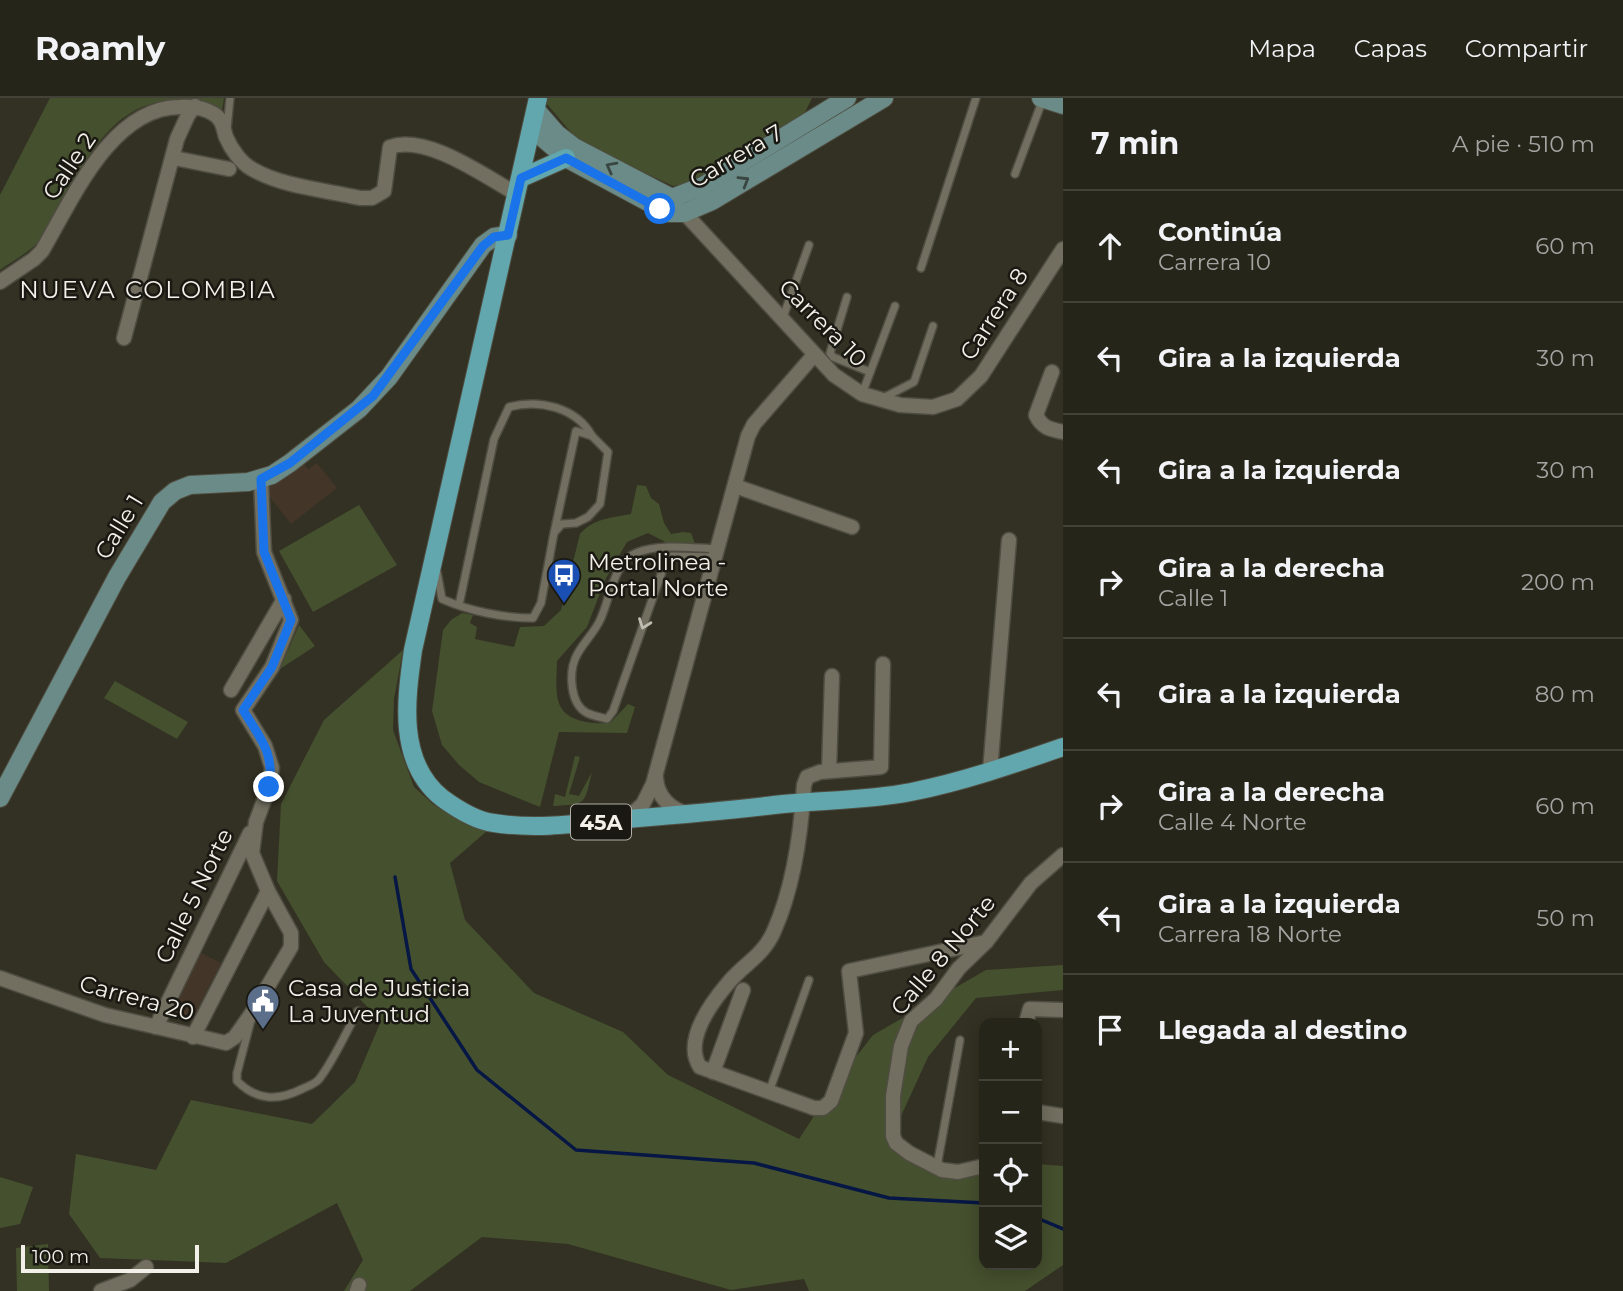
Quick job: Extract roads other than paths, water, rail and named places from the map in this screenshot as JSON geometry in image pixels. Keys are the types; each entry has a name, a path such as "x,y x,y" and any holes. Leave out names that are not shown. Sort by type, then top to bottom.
{"main road":[{"name":"45A","path":"537,104 413,650 406,699 407,727 414,755 426,778 440,796 463,812 491,823 526,826 693,815 902,794 990,771 1063,747"},
{"path":"519,186 570,152"}],"street":[{"name":"Carrera 7","path":"672,198 703,186 847,98"},
{"name":"Carrera 7","path":"684,213 712,201 884,98"},
{"path":"1042,98 1063,105"},
{"name":"Carrera 10","path":"537,104 570,152 672,198 834,375 862,394 900,405 933,407 957,398"},
{"path":"124,338 177,139 195,106 220,119 226,137 240,159 251,169 282,181 360,198 372,198 384,191 390,147 411,143 433,149 519,186"},
{"name":"Calle 2","path":"0,282 42,251 103,152 122,130 158,110 195,106"},
{"name":"Carrera 10","path":"531,129 648,204 670,213 684,213"},
{"path":"174,158 229,169"},
{"name":"Calle 1","path":"0,798 117,577 162,502 175,491 190,485 232,484 261,479 290,463 373,396 483,246 494,237 508,235"},
{"name":"Carrera 8","path":"957,398 981,376 1063,249"},
{"path":"627,819 649,795 748,436 754,424 814,355"},
{"path":"1052,372 1037,415 1040,424 1047,429 1063,432"},
{"path":"252,1013 291,941 291,933 268,891 252,853 256,822 269,787 272,768 265,746 243,710 272,667 291,620 264,552 261,479"},
{"path":"735,486 852,527"},
{"path":"990,771 1009,540"},
{"path":"232,690 284,599"},
{"path":"883,664 881,767 820,772 807,777 787,900 763,952 730,981 716,999 699,1028 694,1043 694,1058 707,1070 814,1108 823,1108 831,1101 856,1033 849,971 986,942"},
{"path":"829,772 832,676"},
{"path":"655,773 656,785 670,806 693,815"},
{"name":"Calle 5 Norte","path":"156,1027 256,822"},
{"name":"Calle 8 Norte","path":"937,1166 909,1153 892,1136 895,1076 901,1046 911,1021 936,999 959,968 986,942 1031,883 1063,855"},
{"path":"193,1037 268,891"},
{"name":"Carrera 20","path":"0,978 105,1016 226,1043 235,1037 252,1013"},
{"path":"707,1070 743,989"},
{"path":"1028,1016 1063,1010"},
{"path":"1042,1113 1063,1116"},
{"path":"937,1166 942,1170 958,1172 979,1167"},
{"path":"101,1291 130,1280 146,1267"}],"lane":[{"path":"226,137 230,98"},
{"path":"921,268 976,98"},
{"path":"1016,174 1042,98"},
{"path":"782,320 809,245"},
{"path":"847,297 830,353 833,358 870,372"},
{"path":"862,394 895,306"},
{"path":"879,401 914,382 933,327"},
{"path":"459,605 494,439 509,407 527,402 554,407 571,414 586,424 592,436 608,452 600,504 588,517 576,523 562,524 554,533"},
{"path":"434,558 442,599 514,618 533,618 541,603 576,431 592,436"},
{"path":"656,548 716,553 672,556 664,566 613,711 607,719 584,712 576,701 573,688 575,658 597,626 626,559 635,553 656,548"},
{"path":"769,1092 809,980"},
{"path":"252,1013 237,1081 256,1094 275,1098 295,1093 316,1082 358,1011"},
{"path":"937,1166 960,1040"}],"waterway":[{"path":"395,877 411,969 477,1070 576,1150 754,1163 889,1198 979,1203"},
{"path":"1042,1220 1063,1229"}],"place":[{"name":"Metrolinea - Portal Norte","path":"564,605"},
{"name":"Casa de Justicia La Juventud","path":"263,1031"}],"district":[{"name":"NUEVA COLOMBIA","path":"148,289"}]}
